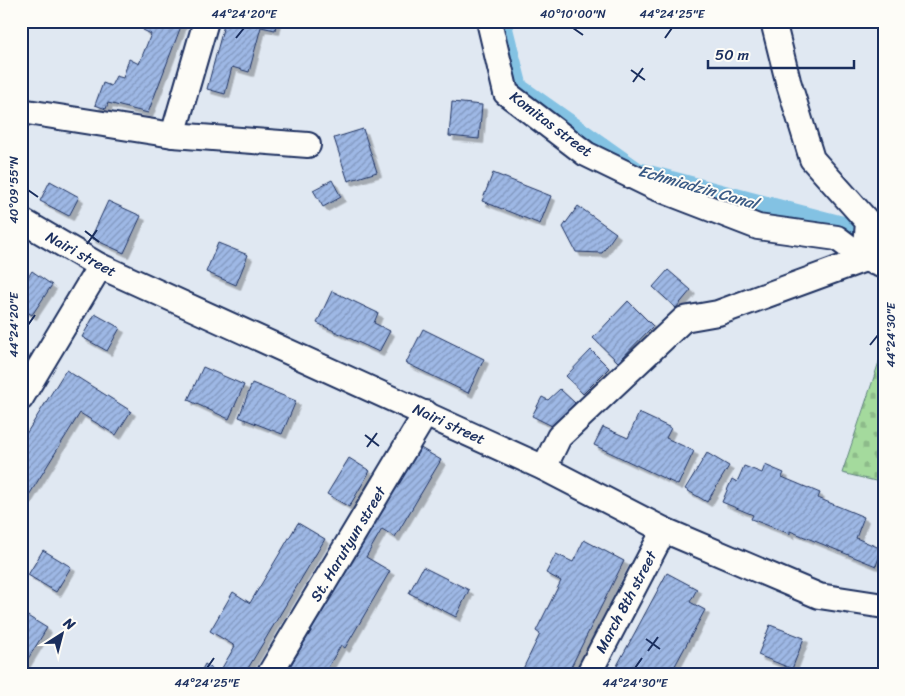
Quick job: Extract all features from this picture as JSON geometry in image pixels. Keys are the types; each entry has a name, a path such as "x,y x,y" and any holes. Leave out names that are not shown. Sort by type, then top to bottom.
{"street":[{"path":"173,135 206,21"},
{"name":"Komitas street","path":"489,21 506,93 586,154 654,188 758,227 837,238 874,262"},
{"path":"544,468 559,438 684,319 718,313 874,262 868,222 812,159 788,81 773,21"},
{"path":"21,111 173,135 308,145"},
{"name":"Nairi street","path":"21,220 100,266 544,468 664,530 819,596 884,606"},
{"path":"21,398 100,266"},
{"name":"St. Harutyun street","path":"269,675 426,413"},
{"name":"March 8th street","path":"588,675 664,530"}],"green space":[{"path":"884,347 884,483 842,473"}],"building":[{"path":"147,21 183,21 148,113 108,103 106,109 95,105 103,83 111,86 116,76 123,78 129,59 139,64 151,34 143,30"},
{"path":"225,21 277,21 275,30 261,27 249,72 232,67 225,94 207,89"},
{"path":"452,102 482,105 479,139 449,136"},
{"path":"363,129 377,172 348,181 334,138"},
{"path":"493,173 551,196 540,224 482,201"},
{"path":"332,180 341,197 323,207 313,190"},
{"path":"50,181 79,197 69,216 40,201"},
{"path":"108,201 141,216 124,253 91,238"},
{"path":"578,206 616,233 602,253 576,252 563,227"},
{"path":"218,243 248,255 236,285 206,272"},
{"path":"668,270 691,290 676,308 653,287"},
{"path":"32,271 52,285 32,315 21,308 21,288"},
{"path":"332,291 378,313 374,323 390,331 379,352 317,323"},
{"path":"628,301 653,326 618,362 593,338"},
{"path":"95,314 120,328 107,351 82,337"},
{"path":"423,329 484,359 468,393 406,363"},
{"path":"591,350 609,368 583,394 566,376"},
{"path":"203,367 244,385 229,419 188,400"},
{"path":"66,370 131,411 116,435 80,413 21,508 21,442"},
{"path":"252,383 296,401 282,434 239,417"},
{"path":"560,389 575,403 556,428 532,416 542,397 548,400"},
{"path":"639,413 671,428 666,438 694,451 678,485 594,445 603,427 628,438"},
{"path":"419,447 441,460 395,537 382,529 366,557 390,571 345,648 341,645 327,669 332,672 331,675 285,675"},
{"path":"707,453 729,466 707,502 685,489"},
{"path":"349,458 370,471 349,507 327,494"},
{"path":"765,465 784,473 782,477 820,493 818,498 864,517 856,538 882,549 876,566 790,531 790,534 751,519 753,515 722,502 732,479 737,482 744,466 762,473"},
{"path":"298,523 325,539 244,675 199,675 205,664 219,673 235,646 210,631 233,592 250,603"},
{"path":"584,540 624,561 567,675 520,675 540,634 536,631 561,581 546,573 556,554 573,562"},
{"path":"43,550 71,567 56,592 28,575"},
{"path":"423,567 469,590 456,617 409,593"},
{"path":"667,573 697,589 690,602 705,610 670,675 612,675"},
{"path":"21,612 47,628 21,670"},
{"path":"770,625 804,638 792,669 758,655"}],"waterway":[{"name":"Echmiadzin Canal","path":"501,21 518,88 637,172 850,228"}]}
